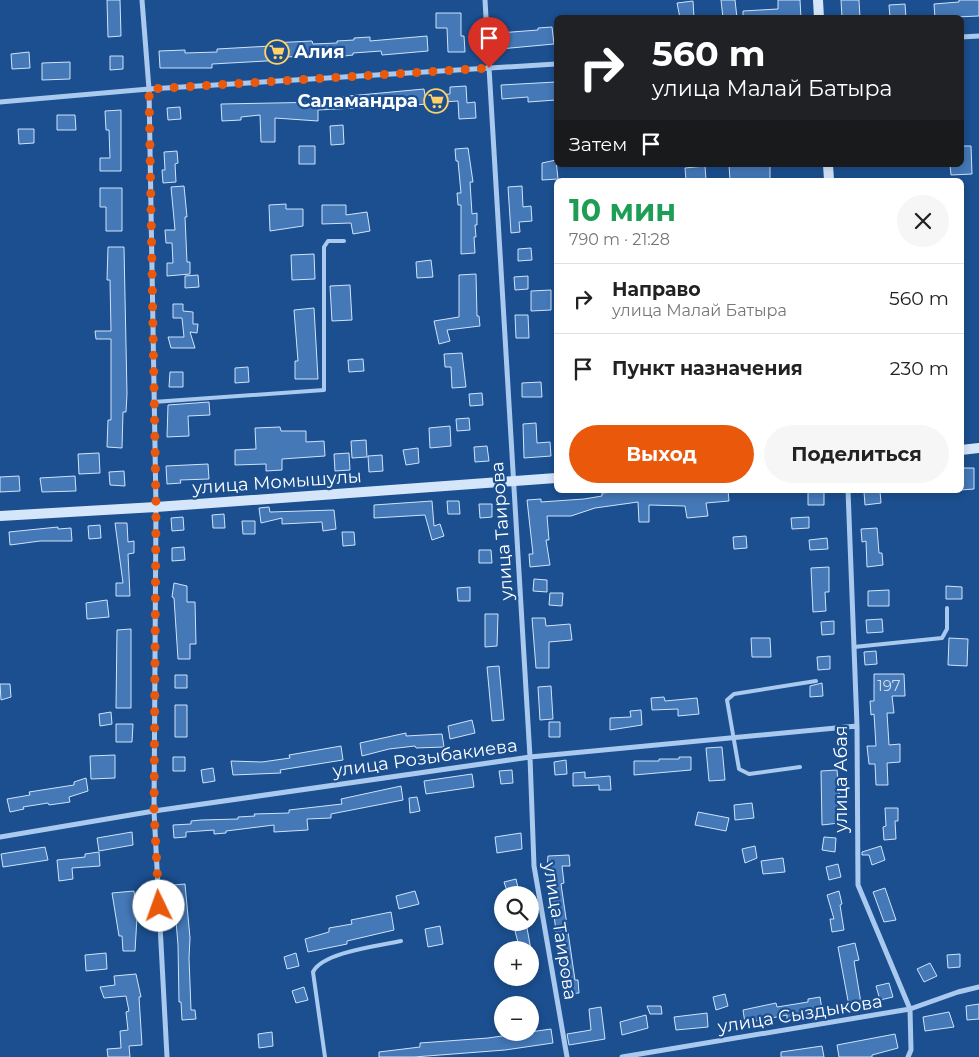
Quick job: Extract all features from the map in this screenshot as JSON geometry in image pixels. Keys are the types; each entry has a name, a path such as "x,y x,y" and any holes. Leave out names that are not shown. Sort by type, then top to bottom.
{"street":[{"path":"142,0 149,89 156,507 154,811 167,1057"},
{"name":"улица Таирова","path":"485,0 512,481 530,757 534,866 567,1057"},
{"path":"818,0 819,15"},
{"path":"964,37 979,36"},
{"path":"0,102 149,89 554,64"},
{"path":"964,450 979,448"},
{"name":"улица Момышулы","path":"0,516 156,507 554,478"},
{"name":"улица Абая","path":"848,493 857,726 858,885 910,1010 910,1050 908,1057"},
{"name":"улица Розыбакиева","path":"0,837 154,811 530,757 857,726"},
{"name":"улица Сыздыкова","path":"622,1057 910,1010 958,992 979,987"}],"lane":[{"path":"153,402 324,390 324,245 328,241 344,241"},
{"path":"854,647 942,638 948,624 947,608"},
{"path":"800,768 749,774 741,772 728,697 734,694 816,681"},
{"path":"325,1057 313,972 316,966 332,957 400,942"}],"building":[{"path":"107,0 120,0 121,36 108,37"},
{"path":"721,0 735,0 737,15 723,15"},
{"path":"778,0 800,0 801,15 743,15 743,11 778,9"},
{"path":"841,0 859,0 860,15 842,15"},
{"path":"959,0 979,0 979,16 935,15 934,4 959,2"},
{"path":"693,1 694,15 679,15 677,3"},
{"path":"905,4 906,15 890,15 889,5"},
{"path":"436,13 461,13 461,36 464,36 465,52 448,52 447,28 436,28"},
{"path":"552,27 554,44 500,49 499,33"},
{"path":"427,36 428,51 382,55 381,51 353,53 353,55 318,59 318,56 284,57 284,60 212,64 212,68 160,68 159,51 185,50 185,53 217,52 217,49 271,46 271,43 312,41 313,44 337,43 337,41 354,40 354,38 370,37 370,41"},
{"path":"29,52 30,68 12,69 11,54"},
{"path":"110,56 123,56 123,69 110,70"},
{"path":"70,62 70,79 42,80 42,63"},
{"path":"554,82 554,100 528,102 528,97 502,99 501,85"},
{"path":"466,86 467,103 475,102 476,118 459,119 458,101 443,102 443,106 430,108 430,104 318,110 318,121 275,118 275,142 261,142 260,115 241,117 241,120 222,121 221,104 327,102 327,98 424,89 425,96 450,94 450,87"},
{"path":"180,107 181,119 168,120 167,108"},
{"path":"121,110 121,171 100,171 100,158 110,158 109,130 106,130 105,111"},
{"path":"57,115 75,115 76,130 57,130"},
{"path":"343,125 344,144 331,145 330,126"},
{"path":"18,129 34,129 34,143 19,144"},
{"path":"299,146 315,146 315,164 299,164"},
{"path":"964,146 971,146 972,174 951,175 950,167 964,167"},
{"path":"468,148 473,182 470,182 472,214 477,213 477,225 475,225 476,237 474,237 475,253 461,254 461,205 458,205 457,193 461,193 455,149"},
{"path":"177,151 178,163 175,164 176,182 163,183 162,170 165,170 164,152"},
{"path":"554,160 558,178 542,180 542,163"},
{"path":"705,167 706,178 686,178 685,168"},
{"path":"729,167 770,167 770,178 730,178"},
{"path":"184,186 187,217 185,217 187,262 190,262 190,274 167,276 167,263 173,263 172,243 166,243 165,230 175,230 171,187"},
{"path":"522,186 523,207 531,206 532,221 519,222 520,232 511,233 508,187"},
{"path":"100,188 122,188 122,231 106,231 106,207 100,207"},
{"path":"286,204 286,209 303,209 303,226 270,231 269,205"},
{"path":"322,205 346,205 346,215 367,212 370,231 353,234 351,223 322,224"},
{"path":"108,247 124,247 127,394 126,412 123,412 122,448 107,447 108,420 111,420 111,339 96,339 95,331 111,331 110,280 107,280"},
{"path":"531,248 532,260 518,261 518,249"},
{"path":"314,254 315,279 292,280 291,255"},
{"path":"431,260 433,277 417,278 416,262"},
{"path":"476,274 477,316 479,316 480,326 447,330 450,341 439,344 434,321 459,317 459,275"},
{"path":"198,275 199,287 185,288 185,276"},
{"path":"528,276 528,289 515,290 514,277"},
{"path":"350,285 352,320 332,321 330,286"},
{"path":"551,290 551,310 531,311 531,291"},
{"path":"173,304 183,304 183,311 193,312 193,324 198,324 197,333 190,332 195,348 171,348 168,337 184,337 182,318 173,318"},
{"path":"314,308 318,379 295,379 295,361 298,361 294,310"},
{"path":"515,315 528,315 529,338 516,338"},
{"path":"462,353 466,387 452,388 451,367 445,367 444,354"},
{"path":"363,359 364,371 349,372 348,360"},
{"path":"248,367 249,382 235,383 235,368"},
{"path":"170,372 183,372 183,387 169,387"},
{"path":"541,382 542,397 522,397 522,383"},
{"path":"482,393 483,405 470,406 469,394"},
{"path":"209,402 210,415 188,416 189,436 167,437 168,405"},
{"path":"469,418 470,430 457,431 456,419"},
{"path":"536,423 537,443 550,442 551,456 524,458 523,424"},
{"path":"450,426 451,446 430,448 429,428"},
{"path":"280,427 281,431 306,431 306,442 324,441 325,456 282,459 282,470 266,471 266,464 235,465 235,450 256,449 255,428"},
{"path":"366,440 367,457 352,458 351,441"},
{"path":"487,446 489,461 475,462 474,447"},
{"path":"418,448 419,463 406,465 403,450"},
{"path":"99,453 100,473 79,474 78,454"},
{"path":"349,453 350,470 335,471 334,454"},
{"path":"382,455 383,471 369,472 368,456"},
{"path":"208,464 209,479 180,480 181,483 167,484 166,466"},
{"path":"964,468 974,468 974,489 964,490"},
{"path":"124,471 125,486 110,485 109,472"},
{"path":"19,476 20,491 0,492 0,477"},
{"path":"75,476 76,491 42,492 40,478"},
{"path":"602,493 728,493 729,501 706,503 708,516 687,518 685,506 649,505 649,522 639,522 638,502 595,508 571,516 547,516 549,540 546,540 550,565 530,567 529,554 533,554 527,500 541,499 541,502 602,496"},
{"path":"808,493 824,493 824,505 808,505"},
{"path":"864,493 880,493 881,503 865,505"},
{"path":"432,501 434,526 440,524 444,536 432,540 425,515 374,518 374,505"},
{"path":"447,501 459,501 460,514 448,514"},
{"path":"479,504 492,504 492,517 480,518"},
{"path":"269,507 270,512 334,510 336,529 323,531 322,522 282,524 282,518 261,523 259,508"},
{"path":"224,514 225,528 213,528 212,515"},
{"path":"183,517 184,530 172,531 171,518"},
{"path":"809,517 809,528 792,529 791,518"},
{"path":"242,521 255,521 255,534 243,534"},
{"path":"115,523 127,523 128,542 134,541 134,553 128,554 130,596 116,596 116,583 123,583"},
{"path":"100,525 101,538 89,539 88,526"},
{"path":"58,527 58,529 71,528 72,541 40,541 10,545 9,532"},
{"path":"877,528 879,553 882,553 883,565 867,567 866,541 862,542 861,529"},
{"path":"342,532 354,532 355,545 343,546"},
{"path":"746,536 747,548 734,549 733,537"},
{"path":"827,538 828,549 810,550 809,540"},
{"path":"184,547 185,560 172,561 172,548"},
{"path":"479,550 491,550 492,563 479,563"},
{"path":"829,567 829,592 825,592 826,611 813,612 811,568"},
{"path":"534,579 547,580 547,592 533,591"},
{"path":"174,583 187,586 187,602 195,602 196,644 190,644 190,659 178,659 174,598 172,597"},
{"path":"946,586 962,587 962,599 946,599"},
{"path":"470,587 470,601 458,601 457,588"},
{"path":"889,590 889,606 868,606 868,591"},
{"path":"550,593 563,593 562,606 549,605"},
{"path":"107,600 109,617 87,619 86,603"},
{"path":"485,614 498,614 497,646 485,647"},
{"path":"532,618 545,618 546,626 570,624 572,640 549,642 549,668 536,668"},
{"path":"882,619 883,632 867,633 866,620"},
{"path":"834,621 834,634 822,635 821,622"},
{"path":"131,629 131,708 116,708 117,630"},
{"path":"751,638 770,638 771,657 752,657"},
{"path":"949,638 968,639 967,666 948,665"},
{"path":"876,651 877,664 865,665 864,652"},
{"path":"830,656 830,669 818,670 817,657"},
{"path":"499,666 504,720 492,721 487,667"},
{"path":"874,674 904,674 905,696 892,696 894,713 887,713 889,745 900,744 900,762 887,763 888,785 876,785 875,764 869,764 867,746 876,746 874,714 871,715 870,701 874,701"},
{"path":"175,675 187,675 187,688 175,688"},
{"path":"822,683 823,696 810,697 810,686"},
{"path":"0,684 10,684 11,697 1,700"},
{"path":"551,686 553,719 540,720 538,687"},
{"path":"664,697 665,701 697,698 699,714 678,716 678,709 652,710 651,698"},
{"path":"175,705 187,705 187,737 175,737"},
{"path":"641,710 642,725 610,730 610,718 631,717 630,711"},
{"path":"111,712 112,724 100,726 99,714"},
{"path":"472,720 475,733 450,739 448,726"},
{"path":"549,722 560,722 560,737 549,737"},
{"path":"116,724 133,724 132,742 116,742"},
{"path":"406,733 406,736 442,734 444,747 416,748 415,746 389,749 362,756 360,743"},
{"path":"341,746 343,760 280,770 281,773 233,775 231,761 262,762 290,758 289,755"},
{"path":"722,747 725,780 709,781 706,748"},
{"path":"115,755 115,778 91,779 90,756"},
{"path":"173,757 185,757 185,771 173,771"},
{"path":"679,757 691,757 691,770 634,775 634,761 659,761 659,759 679,759"},
{"path":"566,760 567,774 555,775 554,762"},
{"path":"213,768 215,781 203,783 201,770"},
{"path":"512,770 513,783 501,784 499,771"},
{"path":"837,770 840,803 839,823 822,825 821,771"},
{"path":"585,772 585,778 610,776 611,790 599,790 599,785 573,786 573,773"},
{"path":"472,774 474,787 426,794 424,781"},
{"path":"86,778 88,791 69,797 70,802 23,807 24,809 10,812 7,799 30,795 29,792 74,785 74,782"},
{"path":"401,786 403,800 331,814 331,818 307,819 308,830 274,832 274,825 214,834 214,830 186,832 186,837 174,838 173,825 191,824 191,821 201,820 238,819 238,817 255,816 254,814 289,813 289,810 342,804 341,799"},
{"path":"417,797 420,811 410,813 409,798"},
{"path":"752,803 754,818 735,820 734,805"},
{"path":"885,808 898,808 898,821 895,821 896,839 884,840 883,827 886,826"},
{"path":"698,812 729,818 726,831 695,825"},
{"path":"132,832 133,845 99,851 97,838"},
{"path":"521,833 522,849 497,853 495,837"},
{"path":"824,837 836,838 835,852 822,850"},
{"path":"755,846 757,858 745,863 742,849"},
{"path":"881,846 885,860 872,865 869,855 862,855 862,852"},
{"path":"45,847 48,860 3,867 1,854"},
{"path":"99,852 100,866 72,868 73,879 59,881 57,860 85,857 85,854"},
{"path":"569,855 570,866 562,866 564,883 561,884 575,980 578,980 579,993 567,994 564,971 561,972 550,894 553,893 549,866 547,867 548,856"},
{"path":"783,858 785,872 763,874 761,861"},
{"path":"838,864 841,877 829,880 826,867"},
{"path":"516,879 518,886 505,886 504,882"},
{"path":"185,884 190,938 191,1010 195,1010 196,1019 182,1020 181,1002 179,1002 178,945 173,885"},
{"path":"885,888 896,920 884,922 873,892"},
{"path":"134,891 137,917 135,951 123,951 122,936 119,936 112,893"},
{"path":"415,891 419,904 399,909 396,896"},
{"path":"839,891 844,930 832,932 830,919 834,919 827,895"},
{"path":"391,912 394,930 347,941 347,944 308,952 305,939 329,932 329,928 352,924 351,920"},
{"path":"440,926 443,944 428,947 425,929"},
{"path":"515,931 528,931 529,941 518,941"},
{"path":"855,943 859,960 854,961 861,1003 849,1006 838,947"},
{"path":"106,953 107,969 86,971 85,955"},
{"path":"296,953 299,966 287,969 284,957"},
{"path":"960,954 960,967 948,968 947,955"},
{"path":"930,963 937,976 924,982 917,969"},
{"path":"136,974 141,997 139,997 142,1045 129,1046 130,1057 108,1057 107,1049 121,1048 120,1031 128,1030 126,1012 129,1011 126,996 104,998 100,987 115,985 114,976"},
{"path":"889,983 893,997 880,1000 876,986"},
{"path":"304,987 308,1000 296,1003 292,991"},
{"path":"725,994 728,1006 716,1010 713,997"},
{"path":"820,997 822,1010 799,1014 800,1017 787,1019 787,1015 745,1023 743,1010 776,1003 777,1007 808,1002 808,999"},
{"path":"979,1004 979,1019 967,1020 966,1006"},
{"path":"647,1006 661,1006 662,1014 650,1014"},
{"path":"601,1007 605,1039 569,1045 567,1034 591,1030 589,1009"},
{"path":"949,1012 954,1027 925,1031 923,1017"},
{"path":"707,1013 708,1027 676,1030 674,1017"},
{"path":"646,1015 648,1028 622,1035 620,1022"},
{"path":"551,1029 553,1043 505,1050 414,1057 379,1057 379,1052 420,1047 420,1043 494,1037 494,1041 539,1041 539,1031"},
{"path":"272,1032 273,1046 259,1048 258,1034"},
{"path":"895,1034 898,1048 872,1055 872,1057 839,1057 837,1045"},
{"path":"822,1046 824,1057 781,1057 781,1052"}],"place":[{"name":"Алия","path":"277,52"},
{"name":"Саламандра","path":"436,101"}],"route":[{"path":"159,906 154,811 156,507 149,89 489,68"}]}
